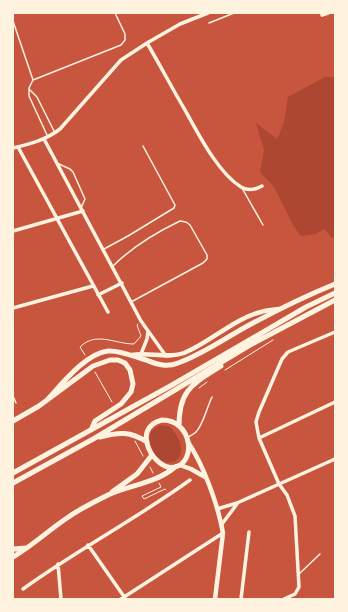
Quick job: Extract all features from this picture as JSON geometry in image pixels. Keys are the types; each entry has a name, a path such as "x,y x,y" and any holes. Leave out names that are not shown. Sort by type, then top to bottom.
{"main road":[{"path":"47,400 63,382 83,364 99,354 108,351 118,352 160,365 168,366 178,364 279,309 335,284"},
{"path":"13,473 172,385 306,307 335,293"},
{"path":"13,483 95,438 250,345 335,300"},
{"path":"129,356 141,354 166,356 183,353 240,321 260,312 279,309"},
{"path":"179,426 180,405 189,389 250,345"},
{"path":"13,421 39,406 86,371 102,362 118,360 125,363 130,370 132,377 133,384 131,392 121,404 95,421 90,430"},
{"path":"205,477 191,469 177,466 164,466 156,461 147,442 147,430 156,422 168,420 174,422 179,426 188,440 200,463 222,524 223,533 215,599"},
{"path":"95,438 110,434 124,433 135,434 147,442"},
{"path":"108,495 144,483 163,475 177,466 187,455 188,440"},
{"path":"13,557 67,518 108,495 137,474 152,455"},
{"path":"13,549 27,548"}],"street":[{"path":"13,148 33,143 55,133 121,60 180,24 208,13"},
{"path":"322,15 328,13"},
{"path":"147,43 201,138 227,176 242,188 250,190 262,186"},
{"path":"46,138 141,321 166,356"},
{"path":"18,147 108,312"},
{"path":"13,232 57,219 82,209"},
{"path":"98,295 122,283"},
{"path":"13,308 93,286"},
{"path":"141,354 147,339 148,330"},
{"path":"284,599 295,594 299,583 295,516 287,495 279,484 259,438 256,422 282,359 288,352 335,332"},
{"path":"259,438 335,402"},
{"path":"217,509 237,503 335,459"},
{"path":"23,589 58,564 169,495 190,480"},
{"path":"222,524 237,503"},
{"path":"241,599 249,532"},
{"path":"88,545 123,598 223,533"},
{"path":"58,564 61,599"}],"lane":[{"path":"46,138 29,96 29,88 33,80 121,45 125,40 125,34 115,13"},
{"path":"209,23 234,13"},
{"path":"13,21 33,80"},
{"path":"29,88 37,97 55,133"},
{"path":"104,249 175,206 143,146"},
{"path":"58,163 70,169 76,177 85,199 82,209"},
{"path":"242,188 263,224"},
{"path":"113,266 129,251 150,236 180,221 186,222 190,226 207,254 203,263 131,302"},
{"path":"13,396 16,403"},
{"path":"188,440 200,427 207,406 212,397"},
{"path":"298,575 320,554"}],"path":[{"path":"80,347 89,340 98,338 134,344 141,336 137,325 141,321"},
{"path":"223,372 274,339"},
{"path":"196,391 210,380"},
{"path":"161,487 142,496 144,499 165,489"}],"shaded area":[{"path":"325,77 335,77 335,234 333,239 324,229 316,234 301,236 293,225 274,187 260,172 264,150 256,123 277,139 284,123 288,97"},
{"path":"161,425 170,427 179,439 181,449 179,457 174,461 167,462 160,460 154,453 150,436 154,429"}]}
